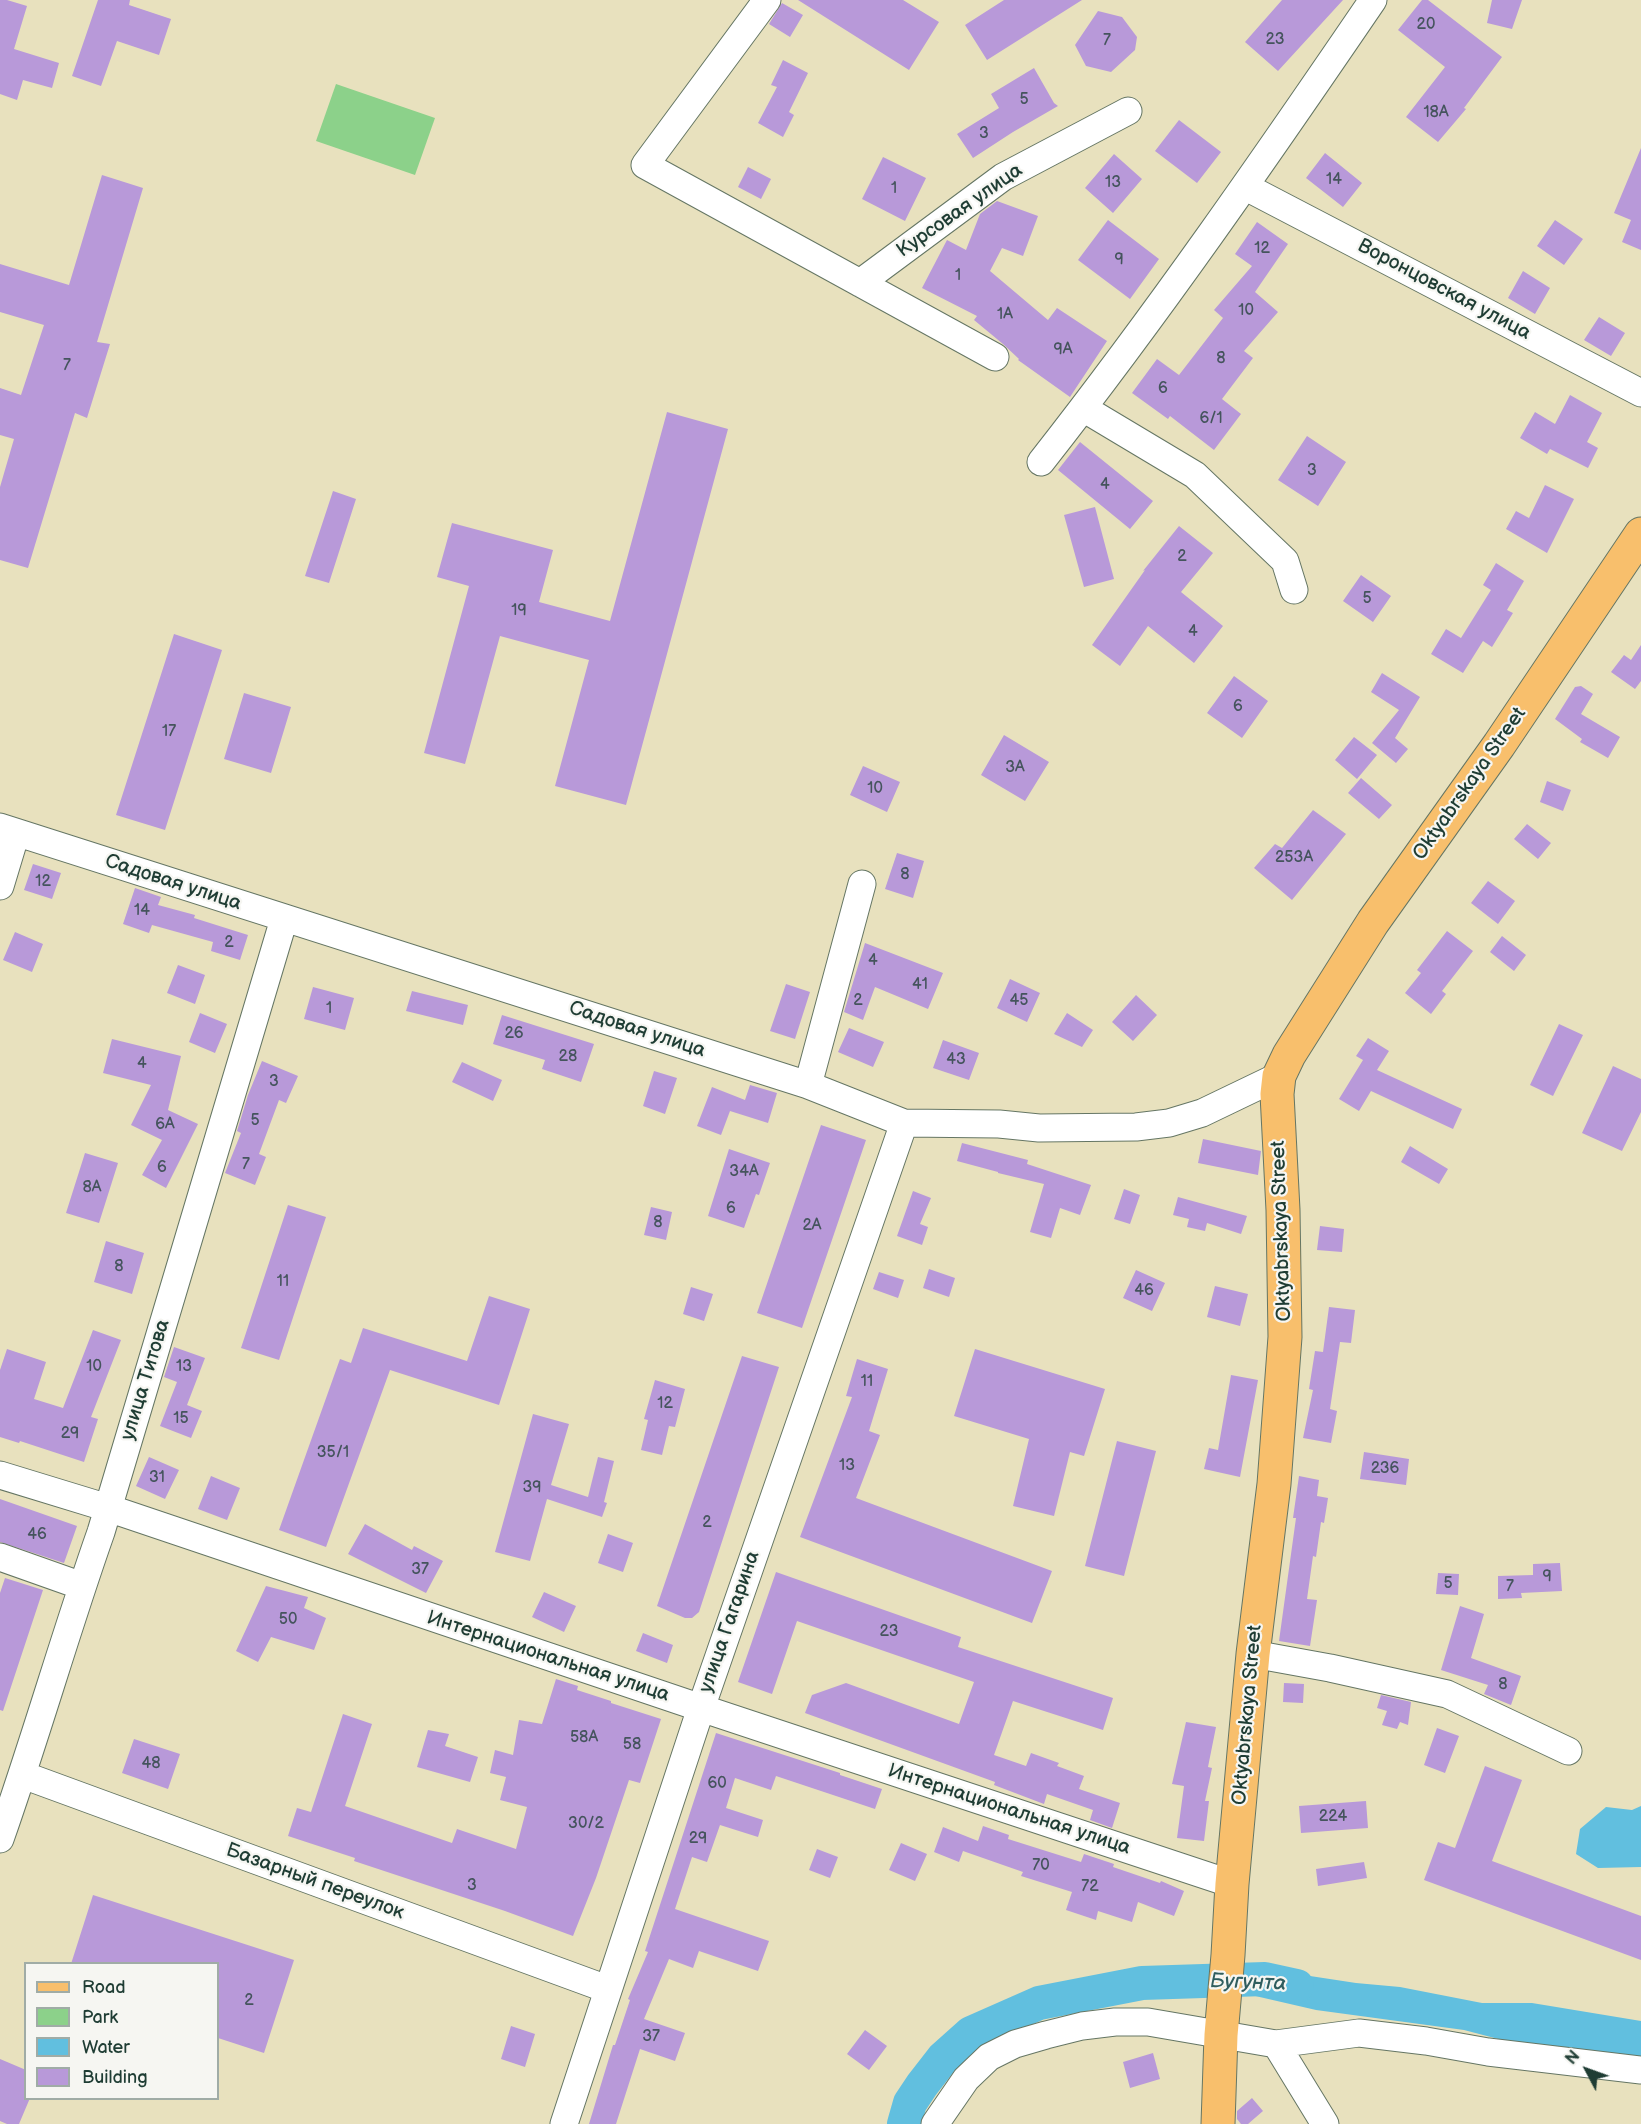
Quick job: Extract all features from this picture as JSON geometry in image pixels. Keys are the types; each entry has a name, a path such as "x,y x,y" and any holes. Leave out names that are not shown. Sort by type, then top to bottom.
{"main road":[{"name":"Oktyabrskaya Street","path":"1218,2124 1232,1884 1252,1654 1274,1484 1285,1337 1283,1210 1277,1094 1279,1076 1289,1054 1373,922 1499,745 1639,537"}],"street":[{"path":"767,0 645,165 995,357"},
{"path":"1041,462 1246,187 1373,0"},
{"name":"Курсовая улица","path":"860,283 1003,177 1128,111"},
{"name":"Воронцовская улица","path":"1246,187 1641,393"},
{"path":"1083,408 1195,475 1285,561 1294,590"},
{"path":"0,886 8,830"},
{"name":"Садовая улица","path":"8,830 808,1085 904,1123 999,1124 1039,1128 1136,1127 1170,1123 1202,1113 1279,1076"},
{"path":"808,1085 862,884"},
{"name":"улица Титова","path":"0,1839 23,1775 108,1508 284,919"},
{"name":"улица Гагарина","path":"564,2124 701,1708 904,1123"},
{"name":"Интернациональная улица","path":"0,1475 108,1508 1232,1884"},
{"path":"0,1557 82,1586"},
{"path":"1252,1654 1330,1668 1447,1694 1568,1751"},
{"name":"Базарный переулок","path":"23,1775 607,1989"},
{"path":"935,2124 966,2079 989,2057 1014,2044 1082,2026 1115,2022 1222,2026 1276,2044 1359,2033 1426,2041 1488,2052 1641,2070"},
{"path":"1276,2044 1325,2124"}],"green space":[{"path":"336,84 435,118 415,175 316,141"}],"water":[{"path":"1641,1806 1641,1867 1598,1868 1576,1854 1580,1829 1606,1807 1632,1810"},
{"path":"1251,1967 1356,1983 1400,1987 1482,2003 1532,2003 1641,2021 1641,2058 1529,2047 1464,2030 1316,2010 1251,1995"}],"building":[{"path":"0,0 27,6 14,49 59,63 52,88 23,80 17,100 0,94"},
{"path":"98,0 130,0 129,5 171,19 159,55 117,41 101,86 72,76"},
{"path":"798,0 903,0 939,22 909,70"},
{"path":"1004,0 1082,0 987,60 965,25"},
{"path":"1282,0 1343,0 1278,71 1245,42"},
{"path":"1422,0 1428,0 1502,57 1464,108 1466,109 1438,142 1406,117 1445,67 1398,30"},
{"path":"1492,0 1522,0 1512,29 1487,23"},
{"path":"782,3 803,15 790,37 769,24"},
{"path":"1098,11 1122,17 1137,37 1135,50 1111,72 1086,66 1075,45"},
{"path":"783,60 808,73 789,112 794,115 783,137 758,123 777,87 771,85"},
{"path":"1034,68 1058,106 973,158 957,134 999,108 991,94"},
{"path":"1179,120 1221,152 1197,183 1155,151"},
{"path":"1641,148 1641,250 1622,242 1631,220 1614,213"},
{"path":"1325,153 1362,183 1343,207 1306,178"},
{"path":"1114,154 1142,179 1113,213 1085,188"},
{"path":"883,157 926,178 905,221 862,199"},
{"path":"748,167 771,179 761,199 738,187"},
{"path":"102,175 143,188 97,342 110,344 87,418 75,413 28,568 0,560 0,487 14,439 0,435 0,388 21,395 44,325 0,312 0,264 69,285"},
{"path":"997,201 1038,216 1023,256 1002,248 990,271 1048,320 1057,308 1107,341 1070,397 1018,360 974,320 977,316 922,288 947,240 966,250 980,214"},
{"path":"1108,220 1159,259 1130,299 1078,260"},
{"path":"1555,220 1583,239 1564,265 1537,246"},
{"path":"1257,222 1288,244 1255,292 1278,312 1244,351 1253,358 1222,399 1241,414 1214,450 1170,416 1168,419 1132,393 1157,359 1179,375 1223,318 1214,310 1252,266 1235,254"},
{"path":"1523,271 1550,288 1535,314 1508,298"},
{"path":"1599,317 1625,333 1611,356 1584,340"},
{"path":"1570,395 1602,413 1587,442 1598,448 1588,468 1550,449 1547,454 1520,438 1535,412 1555,424"},
{"path":"667,412 728,429 626,805 555,786 589,660 500,636 465,764 424,753 469,586 437,577 452,523 553,550 539,602 610,621"},
{"path":"1307,436 1346,462 1318,506 1278,480"},
{"path":"1080,442 1153,501 1130,529 1058,470"},
{"path":"1545,485 1574,499 1547,553 1506,529 1516,511 1529,518"},
{"path":"333,491 356,499 329,583 305,576"},
{"path":"1095,507 1114,579 1084,587 1064,515"},
{"path":"1179,526 1213,553 1181,592 1223,626 1194,663 1148,626 1120,666 1092,645 1145,570 1143,571"},
{"path":"1496,563 1524,581 1507,610 1513,613 1492,647 1483,641 1463,673 1431,654 1446,629 1461,638 1491,590 1483,585"},
{"path":"1361,575 1391,596 1373,622 1343,601"},
{"path":"174,634 222,650 165,830 116,815"},
{"path":"1641,645 1641,681 1635,689 1611,672 1624,655 1631,660"},
{"path":"1382,673 1420,697 1395,738 1408,749 1396,763 1372,743 1399,710 1371,692"},
{"path":"1234,676 1268,701 1242,738 1207,713"},
{"path":"1581,686 1593,694 1581,714 1620,737 1608,758 1580,742 1582,739 1555,719 1575,687"},
{"path":"244,693 291,707 271,773 224,759"},
{"path":"1004,735 1049,762 1025,801 981,775"},
{"path":"1354,737 1377,755 1357,779 1335,760"},
{"path":"863,766 900,782 887,812 850,795"},
{"path":"1361,778 1392,805 1379,819 1348,793"},
{"path":"1547,781 1571,790 1563,811 1540,802"},
{"path":"1313,810 1346,834 1292,900 1254,868 1275,844 1282,848"},
{"path":"1527,824 1551,843 1538,859 1514,839"},
{"path":"897,853 924,861 913,898 885,889"},
{"path":"33,864 61,873 52,899 24,890"},
{"path":"1488,881 1515,901 1498,924 1471,903"},
{"path":"135,888 161,897 158,905 195,915 194,918 248,935 240,960 211,951 213,942 152,925 149,933 123,924"},
{"path":"1447,931 1473,951 1442,991 1446,994 1431,1014 1405,993 1421,973 1417,970"},
{"path":"15,932 43,944 32,972 3,960"},
{"path":"1502,936 1526,955 1514,971 1490,952"},
{"path":"865,943 943,973 928,1009 875,987 863,1020 844,1012"},
{"path":"178,965 205,975 195,1004 167,993"},
{"path":"1010,979 1040,993 1027,1022 997,1008"},
{"path":"786,984 810,992 795,1039 770,1031"},
{"path":"313,987 354,998 345,1030 304,1019"},
{"path":"412,991 468,1005 463,1025 406,1011"},
{"path":"1136,995 1157,1015 1133,1041 1112,1022"},
{"path":"200,1013 227,1024 215,1053 189,1042"},
{"path":"1067,1013 1093,1030 1082,1047 1054,1034"},
{"path":"502,1015 594,1044 581,1082 542,1069 545,1060 493,1044"},
{"path":"1559,1024 1583,1035 1553,1096 1530,1085"},
{"path":"849,1028 884,1042 873,1067 838,1052"},
{"path":"1368,1038 1389,1051 1377,1070 1462,1109 1453,1129 1371,1091 1359,1111 1339,1099 1363,1060 1356,1056"},
{"path":"112,1039 181,1056 168,1110 198,1124 166,1188 142,1175 162,1140 131,1125 151,1085 103,1073"},
{"path":"943,1040 979,1053 969,1080 933,1068"},
{"path":"262,1061 298,1076 286,1103 279,1100 259,1154 266,1157 255,1185 225,1173 241,1133 237,1131"},
{"path":"462,1062 502,1080 493,1101 452,1082"},
{"path":"1613,1066 1641,1079 1641,1112 1622,1151 1582,1133"},
{"path":"654,1071 677,1078 665,1114 643,1106"},
{"path":"750,1085 777,1093 768,1123 730,1111 721,1135 697,1126 712,1087 745,1100"},
{"path":"821,1125 866,1140 802,1328 757,1313"},
{"path":"1203,1139 1261,1151 1258,1175 1198,1163"},
{"path":"962,1143 1028,1160 1027,1164 1091,1185 1080,1215 1060,1208 1051,1238 1030,1232 1044,1184 957,1161"},
{"path":"1410,1146 1448,1169 1439,1184 1401,1162"},
{"path":"729,1149 770,1163 744,1228 708,1216"},
{"path":"85,1153 118,1163 99,1223 66,1213"},
{"path":"1124,1189 1140,1195 1130,1224 1114,1219"},
{"path":"913,1191 931,1198 920,1224 928,1227 922,1245 897,1236"},
{"path":"1178,1197 1247,1216 1241,1234 1207,1223 1205,1231 1187,1227 1189,1219 1173,1215"},
{"path":"288,1205 326,1217 279,1360 241,1348"},
{"path":"651,1207 672,1212 666,1240 644,1235"},
{"path":"1320,1226 1344,1229 1342,1252 1317,1250"},
{"path":"106,1241 144,1253 132,1294 94,1282"},
{"path":"929,1269 955,1278 949,1297 923,1288"},
{"path":"1136,1270 1165,1283 1152,1311 1123,1298"},
{"path":"879,1272 904,1280 898,1298 873,1289"},
{"path":"1215,1286 1248,1294 1240,1326 1207,1317"},
{"path":"691,1287 713,1294 704,1321 683,1314"},
{"path":"489,1296 530,1309 499,1405 390,1370 326,1547 279,1530 340,1359 351,1363 363,1328 467,1361"},
{"path":"1329,1307 1355,1310 1351,1343 1340,1342 1330,1409 1337,1411 1331,1443 1303,1438 1313,1390 1309,1389 1315,1351 1323,1352"},
{"path":"93,1330 121,1340 91,1417 98,1419 84,1462 20,1441 19,1443 0,1437 0,1370 7,1349 46,1362 34,1399 63,1408"},
{"path":"174,1347 205,1358 187,1405 202,1411 191,1438 160,1426 177,1382 164,1377"},
{"path":"975,1349 1105,1389 1084,1456 1070,1452 1054,1516 1013,1506 1029,1439 954,1416"},
{"path":"742,1356 779,1367 699,1612 692,1618 685,1618 657,1606"},
{"path":"857,1359 888,1369 869,1431 880,1435 856,1498 1052,1571 1032,1623 800,1537 852,1397 846,1396"},
{"path":"1231,1375 1258,1380 1240,1477 1204,1469 1209,1448 1218,1450"},
{"path":"655,1380 685,1389 675,1427 669,1426 662,1455 641,1450 648,1420 644,1419"},
{"path":"533,1414 569,1424 551,1485 588,1497 598,1457 614,1461 604,1502 607,1503 602,1517 547,1499 530,1561 495,1552"},
{"path":"1117,1441 1156,1451 1124,1576 1085,1566"},
{"path":"1364,1452 1409,1459 1406,1485 1360,1479"},
{"path":"149,1457 179,1470 165,1499 136,1486"},
{"path":"211,1476 240,1488 227,1520 198,1509"},
{"path":"1299,1476 1319,1480 1317,1496 1328,1498 1324,1523 1321,1522 1316,1557 1313,1556 1307,1599 1317,1600 1310,1646 1279,1641 1296,1518 1293,1518"},
{"path":"0,1499 77,1526 64,1563 0,1542"},
{"path":"365,1524 412,1550 414,1546 443,1561 426,1593 348,1554"},
{"path":"608,1534 633,1543 623,1572 598,1563"},
{"path":"1560,1563 1562,1591 1521,1593 1522,1598 1498,1599 1498,1576 1533,1575 1533,1564"},
{"path":"776,1572 961,1637 958,1647 1113,1698 1103,1730 1013,1701 994,1755 1026,1766 1031,1753 1059,1763 1057,1766 1084,1776 1079,1789 1120,1803 1112,1828 1090,1820 1093,1810 1047,1794 1044,1804 994,1785 995,1782 805,1713 812,1695 846,1683 959,1724 974,1682 797,1621 772,1694 738,1682"},
{"path":"1438,1573 1459,1574 1458,1595 1436,1594"},
{"path":"5,1578 43,1590 3,1711 0,1710 0,1593"},
{"path":"266,1586 308,1597 304,1608 326,1618 314,1650 271,1637 258,1662 236,1651"},
{"path":"544,1592 576,1606 564,1632 532,1617"},
{"path":"1460,1606 1484,1614 1471,1658 1521,1676 1511,1705 1484,1694 1488,1685 1441,1670"},
{"path":"643,1633 673,1645 667,1663 636,1651"},
{"path":"556,1679 578,1686 577,1690 611,1701 611,1703 661,1719 640,1783 629,1780 596,1878 573,1936 288,1836 297,1808 311,1812 343,1714 372,1724 345,1806 452,1843 457,1829 516,1849 527,1807 500,1800 506,1777 490,1773 495,1750 513,1755 519,1720 542,1724"},
{"path":"1284,1683 1304,1684 1303,1703 1283,1702"},
{"path":"1381,1695 1411,1702 1408,1725 1400,1722 1397,1729 1382,1725 1387,1711 1377,1708"},
{"path":"1186,1722 1216,1727 1208,1767 1212,1768 1205,1801 1209,1801 1204,1841 1177,1838 1184,1786 1172,1784"},
{"path":"1437,1728 1459,1736 1445,1773 1424,1765"},
{"path":"428,1730 449,1734 445,1746 478,1757 470,1782 417,1767"},
{"path":"716,1733 882,1789 875,1809 776,1776 771,1790 735,1778 726,1808 763,1820 758,1837 720,1825 707,1862 692,1857 675,1909 769,1941 758,1971 699,1951 693,1968 669,1959 644,2019 685,2033 675,2061 640,2049 616,2124 589,2124 613,2045 615,2045 630,2000 628,1999 648,1952 645,1951"},
{"path":"134,1739 180,1754 168,1789 122,1773"},
{"path":"1485,1766 1522,1780 1492,1861 1641,1916 1641,1960 1424,1880 1438,1842 1455,1848"},
{"path":"1366,1801 1368,1828 1301,1833 1299,1806"},
{"path":"983,1826 1009,1835 1008,1839 1081,1862 1084,1854 1114,1864 1113,1867 1160,1883 1161,1881 1184,1891 1174,1916 1138,1902 1132,1922 1098,1911 1096,1920 1066,1910 1072,1892 1021,1876 1023,1872 963,1851 959,1862 934,1852 943,1827 978,1841"},
{"path":"901,1843 927,1854 915,1881 889,1870"},
{"path":"817,1849 838,1857 830,1878 809,1870"},
{"path":"1364,1862 1367,1878 1318,1886 1316,1869"},
{"path":"93,1895 294,1960 264,2053 219,2038 219,1962 72,1962"},
{"path":"511,2026 535,2034 525,2067 501,2059"},
{"path":"865,2030 887,2046 869,2070 847,2054"},
{"path":"1153,2053 1160,2079 1130,2088 1123,2062"},
{"path":"0,2059 24,2069 24,2100 29,2100 19,2124 7,2124 0,2121"},
{"path":"1252,2098 1263,2111 1248,2124 1241,2124 1237,2119 1237,2111"}],"waterway":[{"name":"Бугунта","path":"904,2124 910,2103 943,2058 971,2033 1039,2003 1142,1983 1265,1979 1297,1986"}]}
